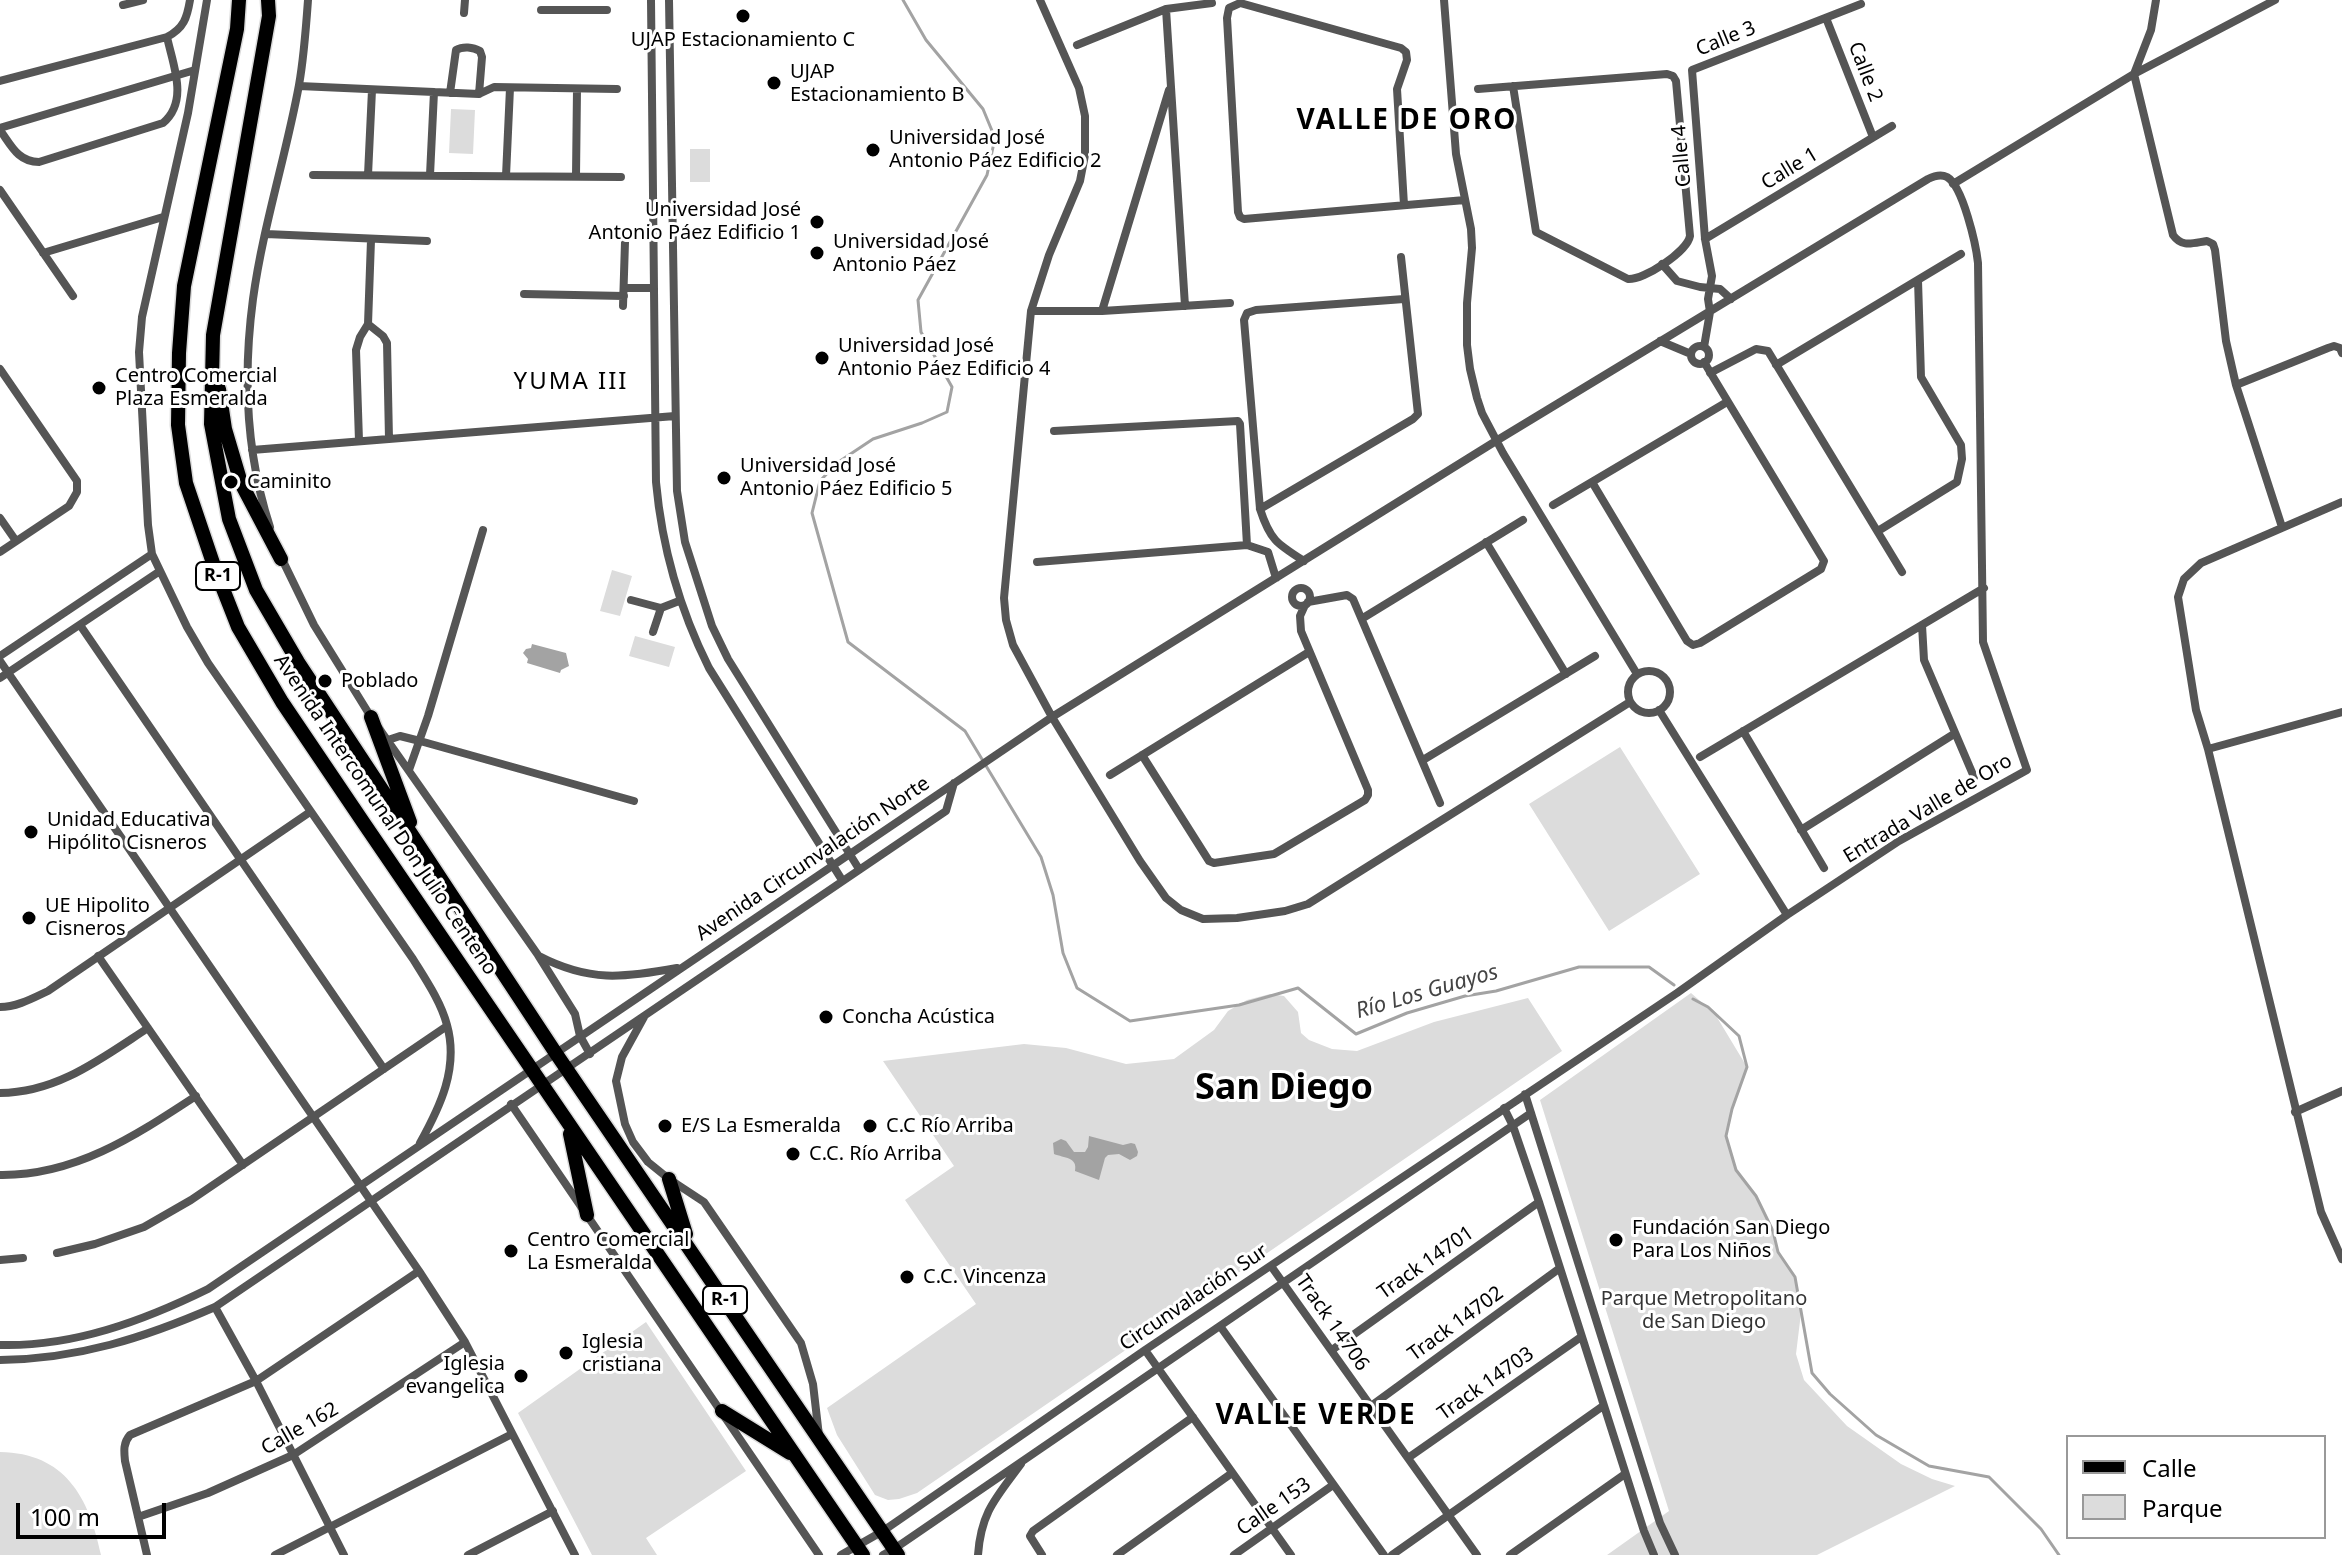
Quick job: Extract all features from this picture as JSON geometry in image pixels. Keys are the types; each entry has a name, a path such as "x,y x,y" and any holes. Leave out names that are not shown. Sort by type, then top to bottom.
{"main road":[{"name":"Avenida Intercomunal Don Julio Centeno","path":"239,0 237,29 184,286 178,425 186,483 238,627 282,702 860,1550"},
{"name":"Avenida Intercomunal Don Julio Centeno","path":"268,0 269,16 213,345 211,424 229,519 256,590 298,662 419,849 883,1531 892,1553"},
{"path":"213,345 232,459 248,499 281,559"},
{"path":"371,717 419,849"},
{"path":"569,1125 587,1215"},
{"path":"669,1179 691,1250"},
{"path":"722,1411 796,1457"}],"street":[{"path":"123,5 143,0"},
{"path":"0,81 167,37 184,25 190,0"},
{"path":"207,0 188,113 142,317 139,352 152,554 208,663 413,959 436,998 447,1026 451,1054 448,1080 438,1110 417,1147"},
{"path":"308,0 299,86 253,295 249,336 247,380 252,450 264,507 281,559 314,625 371,717 538,955 575,1014 580,1036 590,1054"},
{"path":"464,13 465,0"},
{"path":"563,0 563,10"},
{"path":"651,0 656,418 659,511 666,552 690,631 709,668 842,880"},
{"path":"669,0 677,491 685,542 712,626 728,659 859,869"},
{"path":"1040,0 1079,88 1085,116 1085,155 1080,181 1049,255 1031,311 1004,598 1006,620 1013,645 1052,717 1166,898 1181,910 1203,919 1285,911 1308,904 1630,702"},
{"path":"1444,0 1454,139 1471,229 1467,303 1470,369 1482,413 1637,674"},
{"path":"2156,0 2151,30 2134,74 2173,235 2185,244 2207,241 2213,244 2215,250 2226,341 2236,385 2282,527"},
{"path":"954,782 1052,717 1496,441 1928,179 1936,175 1947,177 1953,184 2134,74 2275,0"},
{"path":"1077,45 1166,9 1212,3"},
{"path":"1404,205 1397,89 1407,60 1406,52 1401,48 1240,3 1229,8 1227,18 1240,217 1244,219 1465,200"},
{"name":"Calle 3","path":"1692,70 1861,4"},
{"path":"1166,9 1185,306"},
{"path":"541,10 607,10"},
{"name":"Calle 2","path":"1826,18 1873,137"},
{"path":"167,37 175,75 178,91 177,104 171,117 163,123 39,162 28,162 19,157 0,129 175,75 195,70"},
{"path":"450,93 456,50 475,48 482,57 479,94"},
{"name":"Calle 4","path":"1692,70 1705,239 1712,276 1704,347"},
{"path":"1478,89 1513,86 1667,74 1673,76 1676,81 1690,236 1684,248 1634,280 1536,232 1513,86"},
{"path":"1102,311 1171,84"},
{"path":"299,86 479,94 494,87 617,89"},
{"path":"506,176 510,88"},
{"path":"576,176 577,89"},
{"path":"368,175 372,90"},
{"path":"430,175 434,92"},
{"name":"Calle 1","path":"1705,239 1892,126"},
{"path":"313,175 621,177"},
{"name":"Entrada Valle de Oro","path":"1525,1094 1899,841 2027,770 1983,642 1978,263 1970,222 1953,184"},
{"path":"0,190 73,296"},
{"path":"653,206 672,205"},
{"path":"43,253 163,217"},
{"path":"266,234 427,241"},
{"path":"359,441 356,350 368,324 371,240"},
{"path":"623,306 625,242"},
{"path":"1776,365 1961,254"},
{"path":"1260,509 1418,414 1401,257"},
{"path":"1662,264 1677,281 1720,289 1731,299"},
{"path":"1878,531 1957,482 1961,472 1961,445 1921,377 1918,280"},
{"path":"524,294 624,292 654,288"},
{"path":"1304,561 1277,544 1260,509 1244,320 1247,313 1256,310 1404,299"},
{"path":"1031,311 1102,311 1230,303"},
{"path":"368,324 387,343 389,439"},
{"path":"1660,341 1691,354 1695,362 1704,362"},
{"path":"2236,385 2334,346 2340,348 2342,353"},
{"path":"1691,354 1696,347 1704,347 1709,353 1704,362"},
{"path":"1710,373 1756,349 1768,351 1902,572"},
{"path":"1592,482 1687,641 1693,645 1824,566 1824,561 1704,362"},
{"path":"0,369 77,481 77,492 69,506 0,552"},
{"path":"1553,505 1727,402"},
{"path":"252,450 675,416"},
{"path":"1054,431 1238,421 1247,545"},
{"path":"2342,502 2201,563 2184,579 2178,597 2196,710 2295,1112 2321,1212 2342,1259"},
{"path":"0,518 16,541"},
{"path":"1363,618 1523,520"},
{"path":"409,770 483,530"},
{"path":"1486,542 1566,674"},
{"path":"1268,552 1277,544"},
{"path":"1037,562 1247,545 1268,552"},
{"path":"1268,552 1276,578"},
{"path":"152,554 0,659 465,1342 575,1555"},
{"path":"0,678 160,571"},
{"path":"1286,572 1296,589"},
{"path":"1142,755 1209,861 1214,863 1274,854 1365,800 1368,790 1299,626 1306,604 1309,592 1303,588 1296,589 1292,600 1295,605 1306,604 1347,595 1353,599 1363,618 1440,803"},
{"path":"1700,757 1984,588"},
{"path":"631,600 661,608 679,601"},
{"path":"653,632 661,608"},
{"path":"80,625 384,1069"},
{"path":"1922,625 1924,660 1974,777"},
{"path":"1110,775 1309,652"},
{"path":"1423,760 1595,656"},
{"path":"1656,672 1667,681 1670,693 1665,706 1647,713 1630,702 1628,690 1637,674 1656,672"},
{"path":"1659,710 1787,915"},
{"path":"2208,749 2342,712"},
{"path":"1743,731 1824,868"},
{"path":"1801,830 1954,734"},
{"path":"388,740 400,736 634,801"},
{"name":"Avenida Circunvalación Norte","path":"0,1345 73,1338 123,1326 164,1311 208,1289 954,782"},
{"name":"Avenida Circunvalación Norte","path":"0,1360 76,1354 129,1341 215,1307 946,811 954,782"},
{"path":"0,1007 29,1001 48,991 310,812"},
{"path":"538,955 556,965 612,977 681,968"},
{"path":"98,956 243,1165"},
{"path":"645,1016 622,1057 616,1081 625,1124 633,1142 648,1162 704,1202 801,1343 817,1404 819,1441"},
{"path":"57,1253 144,1227 191,1200 447,1026"},
{"path":"0,1093 14,1093 77,1074 148,1028"},
{"path":"2295,1112 2342,1091"},
{"path":"1525,1094 1660,1523 1675,1555"},
{"name":"Circunvalación Sur","path":"860,1550 1145,1350 1525,1094"},
{"path":"0,1175 22,1176 67,1166 107,1151 196,1096"},
{"path":"511,1104 819,1555"},
{"path":"1504,1108 1539,1202 1625,1474 1654,1555"},
{"name":"Circunvalación Sur","path":"892,1553 1026,1457 1531,1113"},
{"name":"Track 14701","path":"1332,1350 1539,1202"},
{"path":"0,1260 23,1258"},
{"name":"Track 14706","path":"1271,1266 1477,1555"},
{"name":"Track 14702","path":"1371,1406 1560,1268"},
{"path":"147,1555 125,1461 125,1440 136,1431 256,1381 419,1271"},
{"path":"215,1307 344,1555"},
{"path":"1220,1326 1384,1555"},
{"name":"Track 14703","path":"1408,1458 1581,1337"},
{"name":"Calle 162","path":"138,1517 208,1493 293,1455 465,1342"},
{"path":"1145,1350 1291,1555"},
{"path":"1392,1555 1603,1406"},
{"path":"1042,1555 1030,1536 1033,1531 1193,1417"},
{"path":"275,1555 512,1434"},
{"path":"978,1555 979,1531 990,1505 1026,1457"},
{"path":"1117,1555 1232,1473"},
{"path":"1510,1555 1625,1474"},
{"name":"Calle 153","path":"1234,1555 1333,1485"},
{"path":"468,1555 553,1511"},
{"path":"841,1555 860,1550"}],"green space":[{"path":"451,109 475,110 473,154 449,153"},
{"path":"690,149 710,149 710,182 690,182"},
{"path":"612,570 632,576 620,616 600,611"},
{"path":"635,636 675,647 669,667 629,656"},
{"path":"1620,747 1700,874 1609,931 1529,804"},
{"name":"Parque Metropolitano de San Diego","path":"1691,993 1715,1014 1747,1067 1726,1136 1736,1170 1756,1196 1773,1231 1778,1252 1795,1277 1801,1313 1796,1354 1804,1380 1847,1426 1901,1464 1955,1486 1817,1555 1607,1555 1669,1511 1540,1100"},
{"path":"1270,994 1284,996 1298,1012 1301,1033 1309,1040 1332,1049 1357,1051 1434,1022 1528,998 1562,1051 917,1493 888,1500 875,1495 837,1435 827,1408 976,1304 905,1200 954,1166 883,1061 1024,1044 1066,1048 1126,1064 1174,1059 1214,1030 1228,1011 1247,1000"},
{"path":"646,1322 746,1471 646,1538 657,1555 592,1555 518,1413"},
{"path":"0,1452 42,1460 70,1482 89,1515 101,1555 0,1555"}],"shaded area":[{"path":"532,644 566,653 569,666 560,673 527,663 528,659 523,653"},
{"path":"1089,1136 1123,1145 1135,1144 1137,1156 1130,1160 1119,1154 1108,1155 1099,1180 1075,1171 1072,1161 1054,1154 1053,1143 1061,1139 1074,1152 1085,1152"}],"waterway":[{"name":"Río Los Guayos","path":"903,0 926,40 983,109 995,138 987,175 918,300 921,332 952,387 947,412 873,439 837,463 820,481 812,513 848,642 965,731 1041,857 1053,895 1063,953 1077,988 1130,1021 1239,1005 1298,988 1356,1034 1407,1013 1579,967 1649,967 1674,985"},
{"name":"Río Los Guayos","path":"1693,999 1708,1007 1739,1036 1747,1067 1726,1136 1736,1170 1756,1196 1773,1231 1778,1252 1795,1277 1812,1373 1830,1394 1876,1435 1929,1466 1989,1477 2041,1529 2059,1555"}],"place":[{"name":"UJAP Estacionamiento C","path":"743,16"},
{"name":"UJAP Estacionamiento B","path":"774,83"},
{"name":"Universidad José Antonio Páez Edificio 2","path":"873,150"},
{"name":"Universidad José Antonio Páez Edificio 1","path":"817,222"},
{"name":"Universidad José Antonio Páez","path":"817,253"},
{"name":"Universidad José Antonio Páez Edificio 4","path":"822,358"},
{"name":"Centro Comercial Plaza Esmeralda","path":"99,388"},
{"name":"Universidad José Antonio Páez Edificio 5","path":"724,478"},
{"name":"Caminito","path":"231,482"},
{"name":"Poblado","path":"325,681"},
{"name":"Unidad Educativa Hipólito Cisneros","path":"31,832"},
{"name":"UE Hipolito Cisneros","path":"29,918"},
{"name":"Concha Acústica","path":"826,1017"},
{"name":"E/S La Esmeralda","path":"665,1126"},
{"name":"C.C Río Arriba","path":"870,1126"},
{"name":"C.C. Río Arriba","path":"793,1154"},
{"name":"Fundación San Diego Para Los Niños","path":"1616,1240"},
{"name":"Centro Comercial La Esmeralda","path":"511,1251"},
{"name":"C.C. Vincenza","path":"907,1277"},
{"name":"Iglesia cristiana","path":"566,1353"},
{"name":"Iglesia evangelica","path":"521,1376"}],"district":[{"name":"VALLE DE ORO","path":"1407,121"},
{"name":"YUMA III","path":"571,382"},
{"name":"San Diego","path":"1284,1089"},
{"name":"VALLE VERDE","path":"1316,1416"}]}
